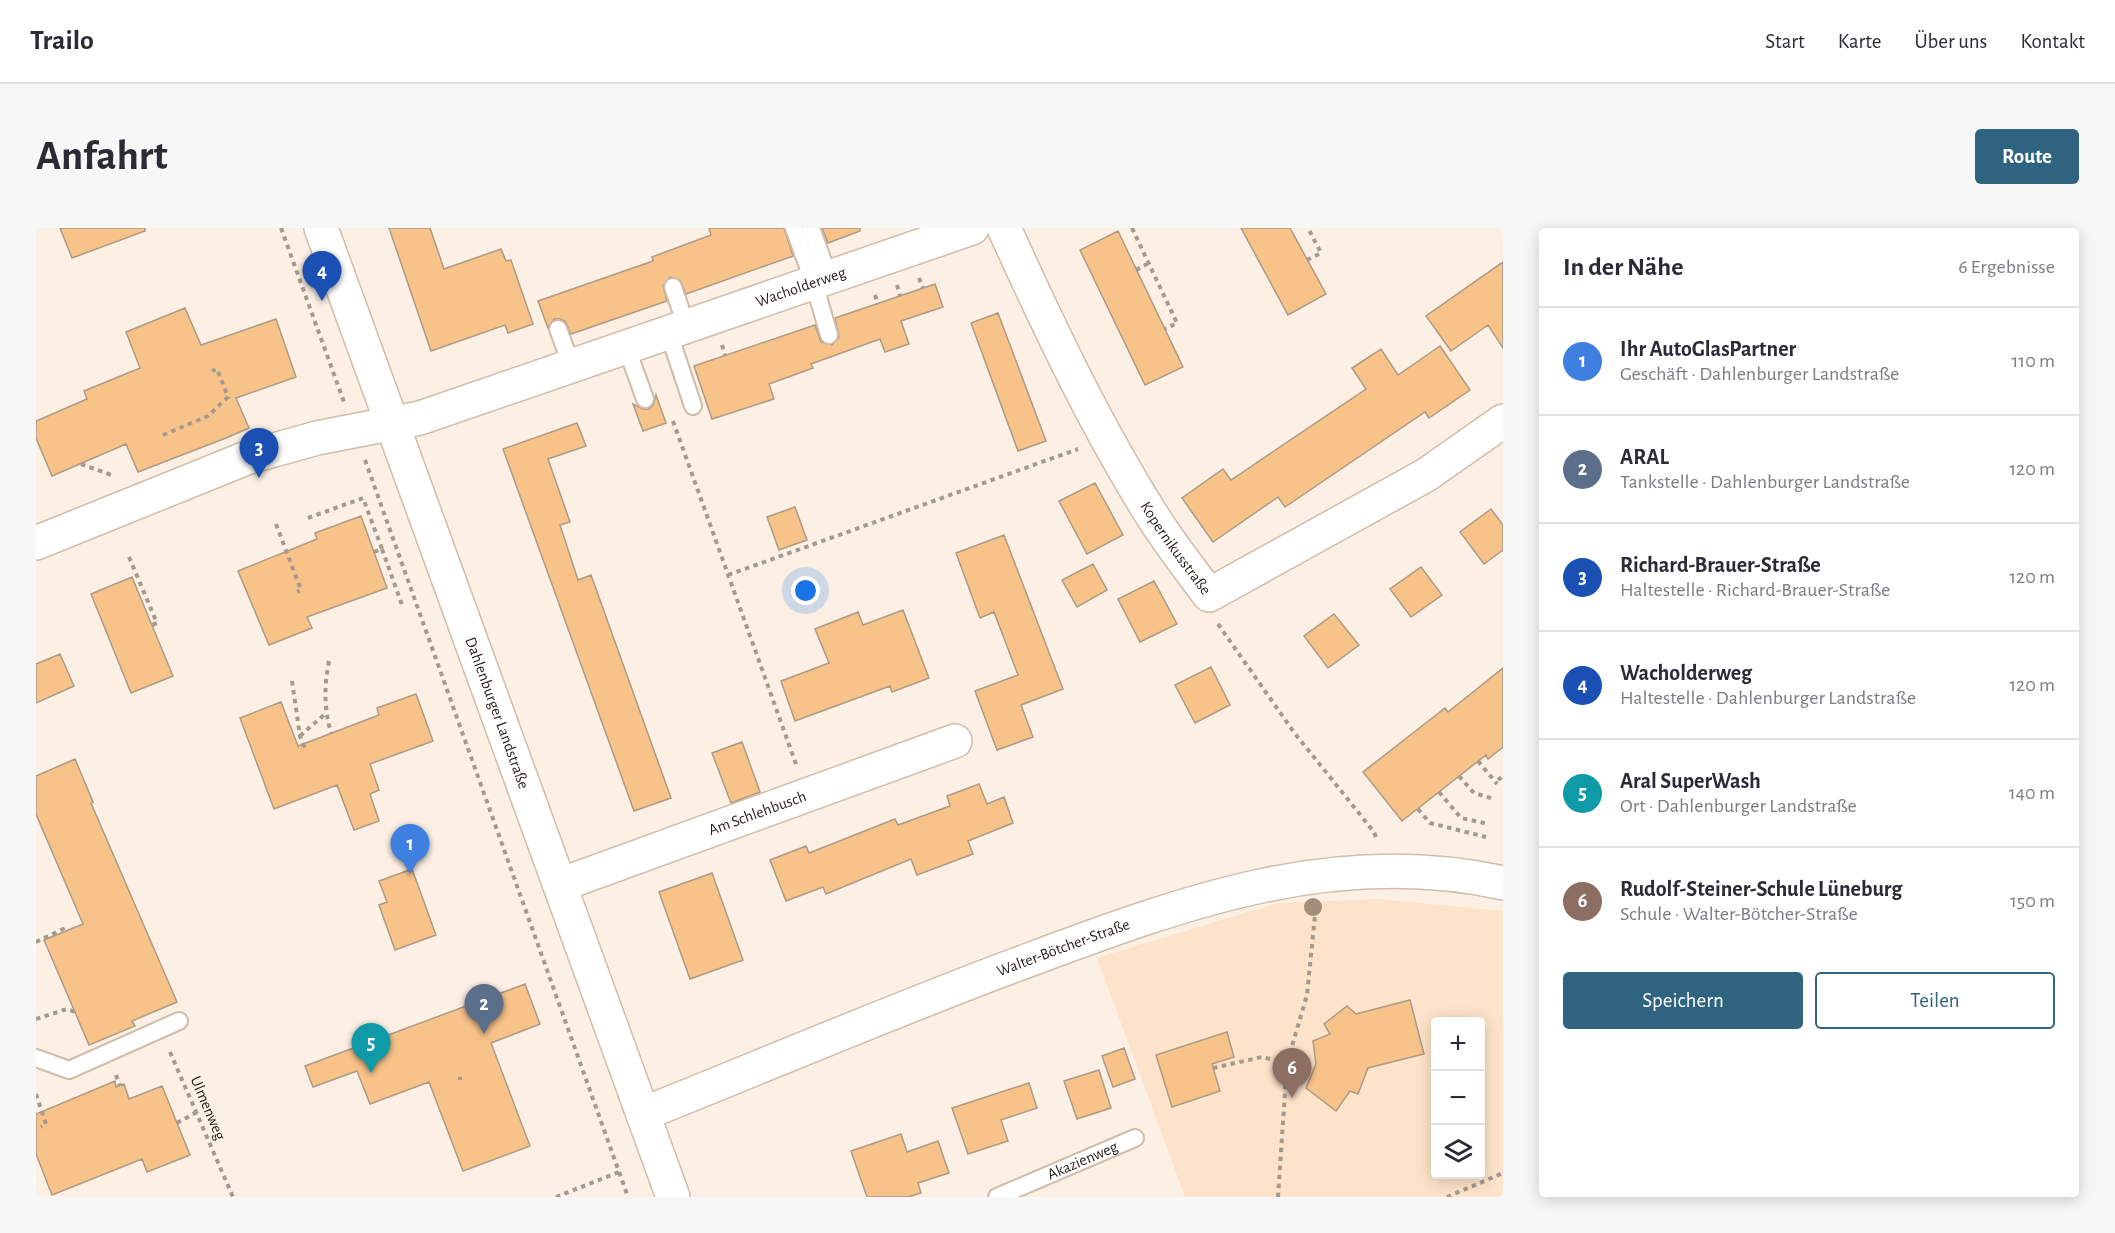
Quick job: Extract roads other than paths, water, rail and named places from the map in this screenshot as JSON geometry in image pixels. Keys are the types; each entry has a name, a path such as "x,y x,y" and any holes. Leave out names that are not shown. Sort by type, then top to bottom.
{"street":[{"name":"Dahlenburger Landstraße","path":"321,228 673,1197"},
{"name":"Kopernikusstraße","path":"1004,228 1050,329 1107,439 1154,518 1209,595 1426,476 1503,421"},
{"name":"Wacholderweg","path":"36,543 233,463 282,447 420,418 627,349 968,229"},
{"name":"Am Schlehbusch","path":"560,885 955,741"},
{"name":"Walter-Bötcher-Straße","path":"643,1114 982,978 1131,923 1217,896 1279,881 1332,873 1431,872 1503,883"}],"lane":[{"path":"794,228 822,281"},
{"path":"811,228 822,281 829,335"},
{"path":"673,286 678,331 693,406"},
{"path":"558,330 572,367"},
{"path":"627,349 645,399"},
{"path":"36,1058 69,1070 179,1021"},
{"name":"Akazienweg","path":"997,1197 1136,1138"}],"place":[{"name":"Wacholderweg","path":"322,301"},
{"name":"Richard-Brauer-Straße","path":"259,478"},
{"name":"Ihr AutoGlasPartner","path":"410,874"},
{"name":"ARAL","path":"484,1034"},
{"name":"Aral SuperWash","path":"371,1073"},
{"name":"Rudolf-Steiner-Schule Lüneburg","path":"1292,1098"}]}
